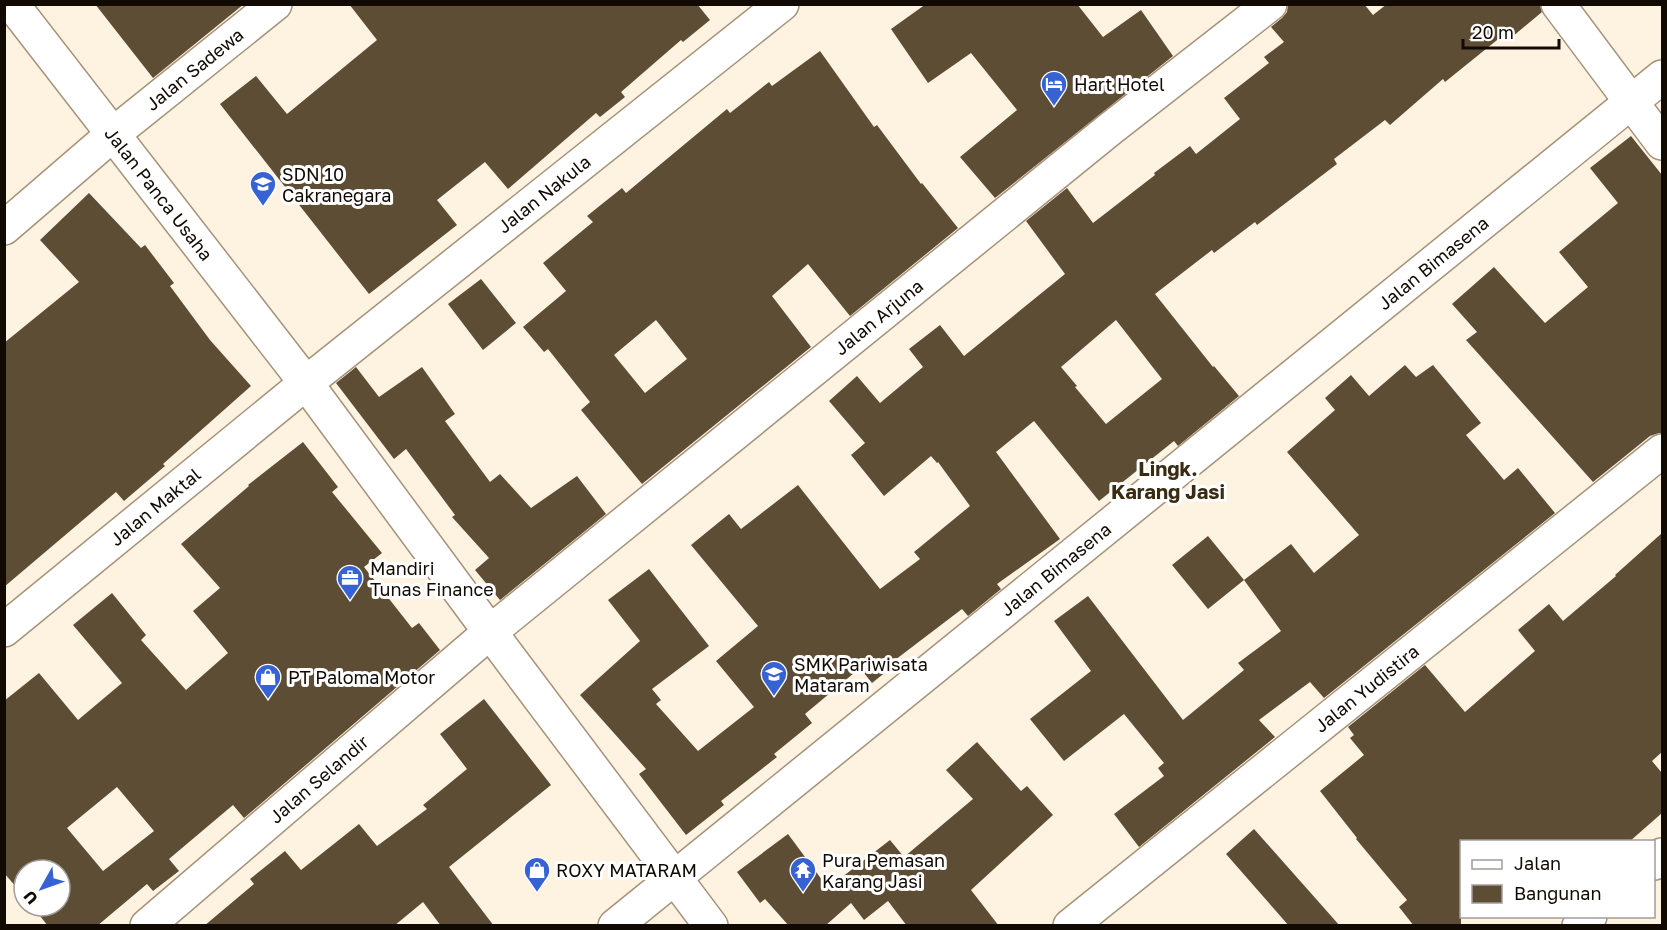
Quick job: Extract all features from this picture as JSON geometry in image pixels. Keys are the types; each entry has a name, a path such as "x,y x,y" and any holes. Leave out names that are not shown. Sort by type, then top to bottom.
{"street":[{"name":"Jalan Panca Usaha","path":"12,4 306,383 711,926"},
{"name":"Jalan Sadewa","path":"4,228 112,135 275,4"},
{"name":"Jalan Nakula","path":"306,383 782,4"},
{"name":"Jalan Arjuna","path":"490,632 1110,129 1270,4"},
{"path":"1558,4 1662,143"},
{"name":"Jalan Bimasena","path":"615,926 1662,77"},
{"name":"Jalan Maktal","path":"4,630 306,383"},
{"name":"Jalan Yudistira","path":"1070,926 1662,451"},
{"name":"Jalan Selandir","path":"147,926 490,632"}],"building":[{"path":"95,4 244,4 153,78"},
{"path":"349,4 697,4 710,20 683,42 681,40 621,92 625,97 600,117 596,113 508,189 485,162 437,200 457,225 369,294 220,104 256,76 287,114 377,40"},
{"path":"926,4 1077,4 1103,37 1141,10 1173,56 995,198 960,157 1017,110 971,53 928,83 891,29"},
{"path":"1288,4 1364,4 1373,15 1387,4 1540,4 1542,12 1512,37 1507,32 1445,82 1443,79 1390,125 1385,120 1334,159 1337,164 1257,225 1255,222 1214,253 1212,250 1155,294 1239,396 1178,446 1174,441 1099,501 1034,421 996,452 1060,539 997,584 1001,589 968,616 962,609 895,660 897,663 872,683 860,668 805,714 812,723 774,754 777,757 721,801 724,805 686,835 639,774 646,769 580,695 640,641 608,600 649,569 709,646 652,689 661,700 656,704 698,751 754,707 716,661 758,626 691,545 729,514 741,529 798,485 880,589 920,559 914,552 970,506 938,462 931,456 884,496 851,455 865,443 829,401 857,376 880,403 923,367 909,349 940,325 964,356 1065,274 1026,221 1067,188 1093,223 1190,146 1196,154 1240,119 1224,98 1269,63 1264,57 1284,42 1271,27 1287,12","holes":["1116,320 1162,379 1106,424 1061,367"]},
{"path":"820,51 874,127 877,125 921,184 958,228 850,316 808,264 772,296 811,347 642,484 581,410 590,402 548,349 544,352 523,327 566,291 543,263 593,222 587,216 622,188 626,193 727,109 730,113 769,82 772,86","holes":["656,320 687,359 645,393 614,355"]},
{"path":"1631,136 1662,175 1662,433 1650,436 1593,482 1466,340 1477,332 1452,304 1494,267 1545,323 1588,287 1559,252 1618,203 1590,168"},
{"path":"89,193 141,248 145,245 174,283 170,286 210,340 251,386 124,501 116,492 4,587 4,343 79,282 40,240"},
{"path":"481,279 516,323 483,350 448,304"},
{"path":"1405,365 1416,377 1433,365 1481,423 1466,435 1504,480 1518,468 1555,513 1324,698 1310,682 1259,720 1275,737 1139,847 1114,814 1164,776 1158,768 1164,763 1124,714 1064,761 1030,719 1091,671 1054,621 1088,596 1183,720 1244,670 1238,663 1281,631 1244,580 1291,544 1314,573 1359,535 1287,452 1335,410 1325,398 1351,375 1369,396"},
{"path":"356,367 379,397 422,367 455,414 445,421 490,482 500,474 531,508 577,476 606,514 500,600 475,570 489,558 452,517 455,515 406,449 394,459 336,383"},
{"path":"303,442 338,487 332,492 382,553 364,567 412,628 419,623 440,650 244,818 233,805 169,859 179,871 153,891 147,884 97,926 48,926 42,918 72,918 72,858 12,858 12,882 4,873 4,701 39,673 78,720 122,683 73,625 112,593 146,635 141,640 186,690 228,653 193,611 220,588 181,544","holes":["117,787 154,831 103,871 67,828"]},
{"path":"1662,533 1662,752 1652,761 1662,773 1662,813 1631,840 1460,840 1461,926 1414,926 1399,907 1407,900 1356,839 1320,791 1364,755 1350,738 1354,735 1348,727 1425,665 1465,712 1535,651 1518,630 1549,604 1563,621"},
{"path":"1208,536 1244,580 1208,609 1172,565"},
{"path":"484,699 551,785 449,867 494,926 441,926 423,902 394,926 204,926 254,884 250,879 285,851 301,870 359,824 377,846 427,809 423,805 467,769 440,734"},
{"path":"977,742 1021,791 1027,786 1053,815 971,890 999,926 907,926 888,901 864,920 851,903 825,926 789,926 765,899 760,903 737,872 788,834 828,888 890,840 904,857 973,799 946,770"},
{"path":"1254,829 1340,926 1289,926 1226,854"}],"place":[{"name":"Hart Hotel","path":"1054,107"},
{"name":"SDN 10 Cakranegara","path":"263,207"},
{"name":"Mandiri Tunas Finance","path":"350,601"},
{"name":"SMK Pariwisata Mataram","path":"774,697"},
{"name":"PT Paloma Motor","path":"268,700"},
{"name":"ROXY MATARAM","path":"537,893"},
{"name":"Pura Pemasan Karang Jasi","path":"803,893"}],"district":[{"name":"Lingk. Karang Jasi","path":"1168,480"}]}
